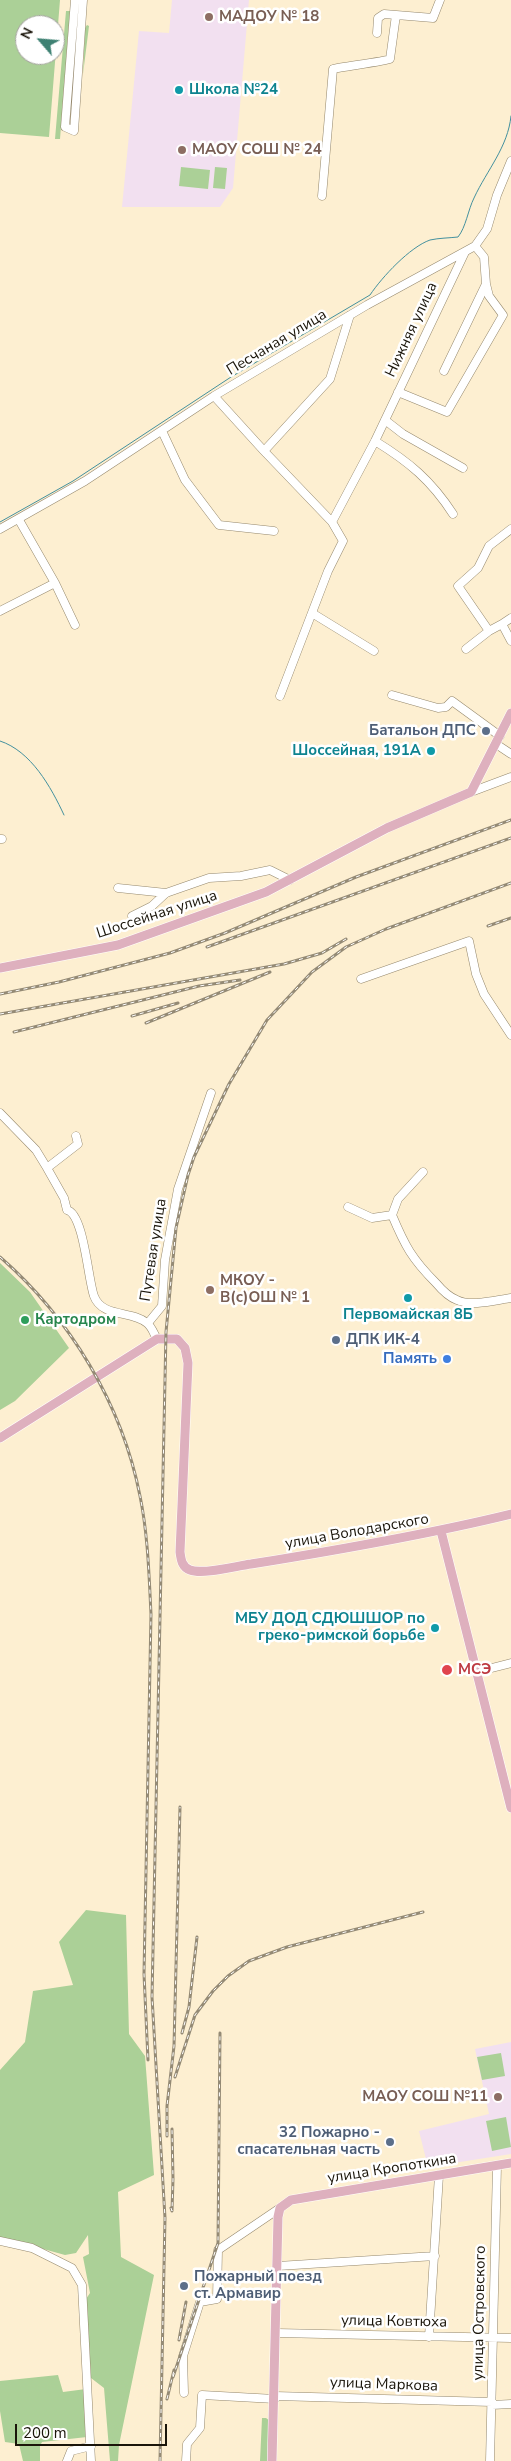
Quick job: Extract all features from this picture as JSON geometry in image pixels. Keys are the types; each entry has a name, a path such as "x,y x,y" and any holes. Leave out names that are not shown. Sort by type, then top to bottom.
{"main road":[{"path":"471,792 511,713"},
{"name":"Шоссейная улица","path":"0,968 118,945 266,892 387,828 471,792"},
{"name":"улица Володарского","path":"157,1340 177,1339 182,1342 187,1354 180,1559 182,1564 190,1570 206,1570 442,1531 511,1514"},
{"path":"0,1438 157,1340"},
{"path":"442,1531 511,1808"},
{"name":"улица Кропоткина","path":"280,2208 291,2200 511,2163"},
{"path":"272,2461 280,2208"}],"street":[{"path":"75,0 64,127 70,131 74,131 84,0"},
{"path":"377,32 378,18 384,14 433,18 440,0"},
{"path":"322,196 333,68 371,61 387,61 390,59 396,15"},
{"path":"73,19 82,20"},
{"name":"Песчаная улица","path":"0,529 19,520 162,431 214,396 350,315 475,246 488,229 497,195 511,161"},
{"path":"398,392 447,412 504,315 489,296 484,257 475,246"},
{"name":"Нижняя улица","path":"332,522 375,441 465,251"},
{"path":"444,371 486,284"},
{"path":"264,451 330,379 350,315"},
{"path":"214,396 332,522 344,541 312,612 280,696"},
{"path":"385,420 403,434 462,468"},
{"path":"162,431 185,480 219,525 274,531"},
{"path":"375,441 400,457 426,478 453,514"},
{"path":"19,520 55,583 75,625"},
{"path":"489,631 458,586 478,568 489,546 511,529"},
{"path":"0,610 55,583"},
{"path":"312,612 374,651"},
{"path":"466,649 489,631 511,618"},
{"path":"502,624 511,641"},
{"path":"392,695 438,708 446,707 452,701 470,712 511,754"},
{"path":"471,792 511,777"},
{"name":"Шоссейная улица","path":"132,916 152,906 166,893 210,878 241,876 270,870 290,880"},
{"name":"Шоссейная улица","path":"118,888 166,893"},
{"path":"361,979 469,941 476,974 484,994 511,1035"},
{"name":"Путевая улица","path":"148,1324 162,1306 165,1260 178,1189 211,1093"},
{"path":"0,1112 36,1150 64,1198 67,1210 74,1214 80,1228 92,1287 98,1303 105,1308 142,1320 148,1324 157,1340"},
{"path":"47,1168 78,1144 76,1136"},
{"path":"423,1172 398,1199 392,1215 415,1263 457,1301 487,1301 511,1298"},
{"path":"348,1206 372,1218 392,1215"},
{"path":"476,1672 511,1663"},
{"name":"улица Островского","path":"490,2461 497,2166"},
{"path":"429,2336 439,2175"},
{"path":"184,2393 183,2356 200,2302 217,2299 218,2250 280,2208"},
{"path":"0,2241 32,2248 72,2268 82,2285 91,2461"},
{"path":"278,2266 434,2256"},
{"name":"улица Ковтюха","path":"277,2333 511,2338"},
{"name":"улица Маркова","path":"186,2461 187,2444 200,2428 202,2396 511,2404"},
{"path":"67,2461 72,2451 91,2446"}],"shaded area":[{"name":"МАОУ СОШ № 24","path":"172,0 249,0 233,188 220,207 122,207 139,31 169,33"},
{"name":"МАОУ СОШ №11","path":"511,2042 511,2154 428,2167 419,2131 489,2114 475,2049"}],"green space":[{"path":"0,0 60,0 59,15 15,15 15,65 55,65 49,137 0,133"},
{"path":"66,11 70,11 60,139 55,139 61,65 65,65"},
{"path":"87,25 89,26 83,74 85,28"},
{"path":"181,167 210,170 208,189 179,186"},
{"path":"215,167 227,168 225,189 213,188"},
{"name":"Картодром","path":"0,1263 30,1292 69,1348 15,1401 0,1410"},
{"path":"86,1910 126,1915 129,2034 145,2056 154,2175 118,2192 121,2257 154,2275 119,2445 118,2461 110,2461 104,2388 91,2378 86,2299 90,2293 83,2257 89,2254 88,2235 76,2253 65,2255 0,2237 0,2070 25,2042 33,1991 73,1985 59,1942"},
{"path":"501,2053 505,2076 482,2080 477,2057"},
{"path":"506,2117 511,2147 492,2151 486,2121"},
{"path":"58,2375 63,2392 86,2389 87,2437 42,2442 40,2446 40,2461 23,2461 19,2444 5,2442 0,2411 0,2381"},
{"path":"262,2418 270,2421 269,2461 260,2461"}],"waterway":[{"path":"0,522 73,481 231,377 370,295 397,263 422,244 433,239 458,237 474,198 506,138 511,116"},
{"path":"0,741 21,753 39,771 64,815"}],"railway":[{"path":"0,994 59,982 170,953 225,933 356,877 511,820"},
{"path":"207,947 511,838"},
{"path":"160,2461 165,2218 152,1997 166,1332 176,1228 194,1157 229,1084 267,1020 312,972 346,947 386,929 511,883"},
{"path":"488,926 511,918"},
{"path":"0,1014 284,964 322,953 346,939"},
{"path":"146,1023 270,972"},
{"path":"14,1032 199,986 240,980"},
{"path":"132,1016 178,1003"},
{"path":"0,1257 49,1307 90,1365 120,1428 132,1462 143,1511 151,1614 144,1974 148,2060"},
{"path":"167,2136 167,2106 174,2046 180,1807"},
{"path":"175,2077 195,2015 213,1991 228,1976 249,1961 287,1947 423,1912"},
{"path":"182,2033 189,2007 197,1937"},
{"path":"173,2377 218,2243 220,2033"},
{"path":"171,2208 172,2211 172,2129"},
{"path":"179,2340 186,2302"},
{"path":"167,2399 174,2370"}],"place":[{"name":"МАДОУ № 18","path":"209,17"},
{"name":"Школа №24","path":"179,90"},
{"name":"МАОУ СОШ № 24","path":"182,150"},
{"name":"Батальон ДПС","path":"486,731"},
{"name":"Шоссейная, 191А","path":"431,751"},
{"name":"МКОУ - В(с)ОШ № 1","path":"210,1290"},
{"name":"Первомайская 8Б","path":"408,1298"},
{"name":"Картодром","path":"25,1320"},
{"name":"ДПК ИК-4","path":"336,1340"},
{"name":"Память","path":"447,1359"},
{"name":"МБУ ДОД СДЮШШОР по греко-римской борьбе","path":"435,1628"},
{"name":"МСЭ","path":"447,1670"},
{"name":"МАОУ СОШ №11","path":"498,2097"},
{"name":"32 Пожарно - спасательная часть","path":"390,2142"},
{"name":"Пожарный поезд ст. Армавир","path":"184,2286"}]}
